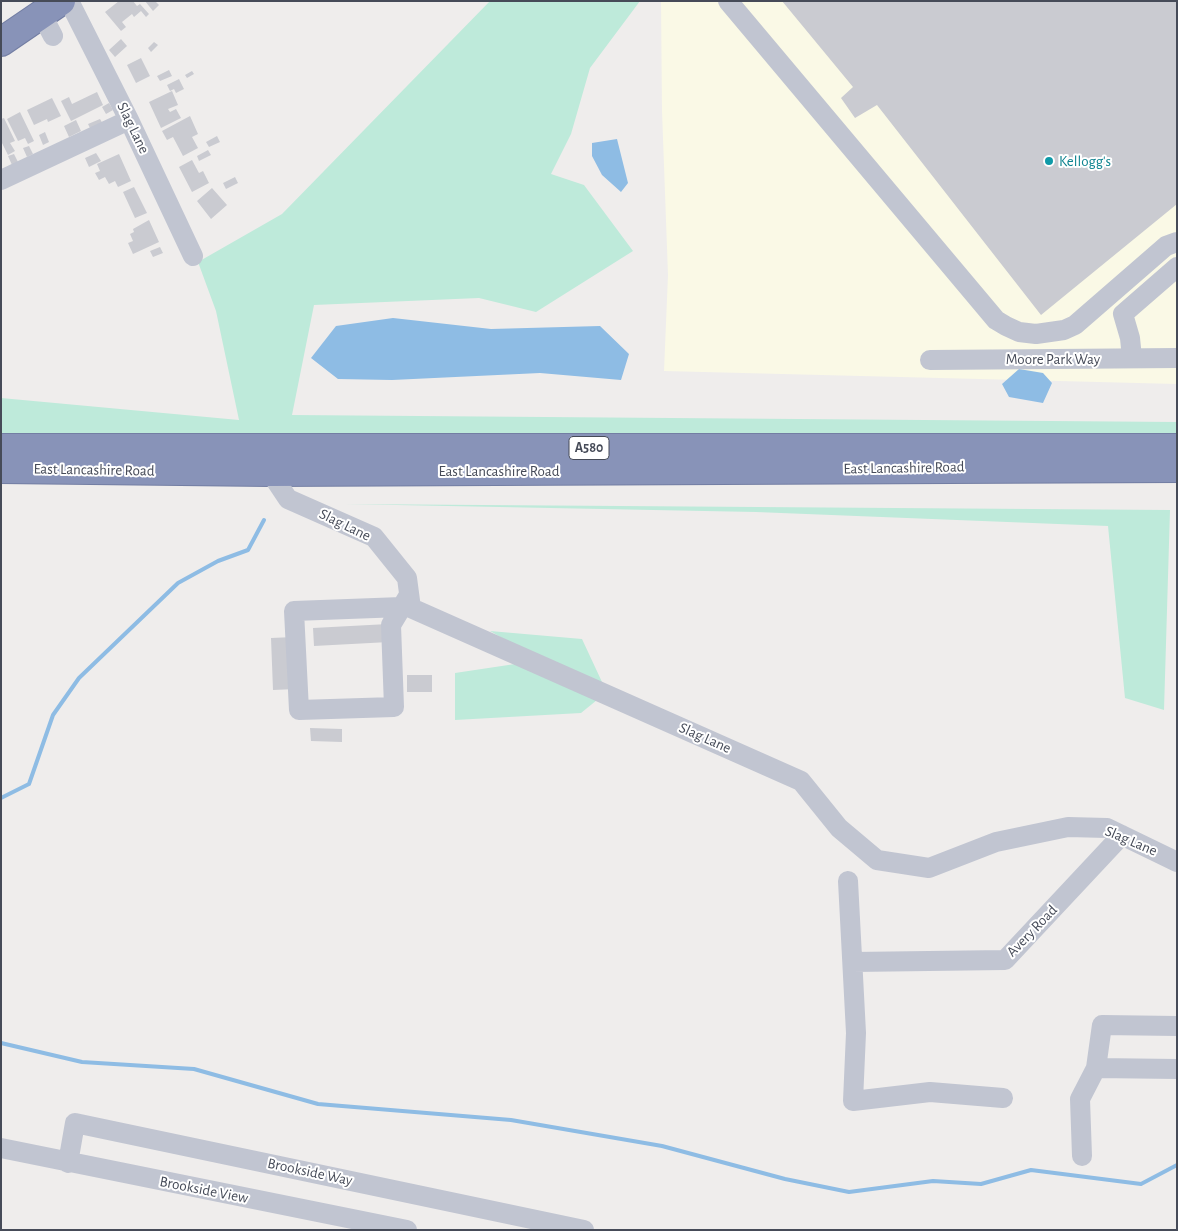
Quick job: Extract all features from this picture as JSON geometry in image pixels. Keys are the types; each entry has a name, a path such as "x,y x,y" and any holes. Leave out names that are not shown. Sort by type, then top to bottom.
{"highway":[{"path":"1,42 52,17"},
{"name":"East Lancashire Road","path":"1,448 259,464 1177,468"},
{"name":"East Lancashire Road","path":"1,469 1177,448"}],"street":[{"name":"Slag Lane","path":"69,1 129,120 193,256"},
{"path":"728,1 996,320 1006,326 1019,332 1036,334 1064,330 1075,325 1166,246 1177,242"},
{"path":"1,180 129,120"},
{"path":"1132,358 1130,338 1124,314 1177,267"},
{"name":"Moore Park Way","path":"930,360 1177,358"},
{"name":"Slag Lane","path":"259,464 288,499 374,537 407,578 406,601 411,608 800,781 839,828 876,860 929,868 996,842 1068,827 1107,828 1177,862"},
{"path":"406,601 391,625 394,707 300,710 294,611 406,601"},
{"name":"Avery Road","path":"852,962 1005,960 1122,835"},
{"path":"848,881 856,1033 853,1101 930,1092 1003,1098"},
{"path":"1082,1156 1080,1099 1096,1068 1102,1025 1177,1026"},
{"path":"1096,1068 1177,1069"},
{"name":"Brookside Way","path":"68,1163 76,1123 584,1230"},
{"name":"Brookside View","path":"1,1148 313,1221 407,1230"}],"shaded area":[{"path":"661,1 1177,1 1177,384 664,371 668,275 662,111"}],"green space":[{"path":"490,1 640,1 590,68 571,134 551,174 584,185 633,251 536,312 479,298 314,305 292,415 1177,422 1177,437 1,436 1,398 239,420 216,311 198,262 282,214"},
{"path":"345,504 1170,510 1164,710 1125,698 1108,526 756,512"},
{"path":"490,631 582,639 602,682 597,700 581,713 455,720 455,673 515,664 521,649"}],"water":[{"path":"617,139 628,183 621,192 602,175 592,156 592,143"},
{"path":"393,318 491,329 600,326 629,354 621,380 540,373 392,380 338,379 311,358 336,326"},
{"path":"1019,369 1043,373 1052,383 1043,403 1009,397 1002,384"}],"building":[{"path":"119,1 133,1 137,6 140,4 149,14 146,17 141,11 134,17 132,14 122,22 126,27 121,31 105,12"},
{"path":"145,1 155,1 159,5 153,11"},
{"name":"Kellogg's","path":"782,1 1177,1 1177,204 1041,315 877,105 855,118 841,98 853,87"},
{"path":"121,39 127,46 115,57 109,50"},
{"path":"154,42 158,45 151,52 148,48"},
{"path":"141,58 150,76 136,83 127,65"},
{"path":"169,70 172,76 160,81 157,76"},
{"path":"192,71 194,74 187,78 185,75"},
{"path":"179,79 184,89 176,93 174,89 170,91 167,85"},
{"path":"172,91 178,105 168,109 170,112 176,109 181,118 161,128 149,102"},
{"path":"97,92 103,105 71,121 61,101 69,97 72,104"},
{"path":"52,98 61,116 48,122 47,119 34,125 27,110"},
{"path":"109,103 113,110 106,114 102,107"},
{"path":"20,112 34,141 28,144 25,138 18,141 7,119"},
{"path":"190,116 198,134 192,137 198,148 183,156 173,137 167,140 162,131"},
{"path":"4,118 15,141 10,143 15,151 8,155 1,141 1,119"},
{"path":"100,119 103,124 91,130 88,124"},
{"path":"76,120 81,131 69,137 64,126"},
{"path":"45,132 49,142 43,145 39,135"},
{"path":"217,136 220,142 209,147 206,142"},
{"path":"29,146 33,154 27,157 23,148"},
{"path":"208,150 211,155 199,161 197,156"},
{"path":"96,153 101,161 89,167 85,158"},
{"path":"14,154 18,162 12,165 8,156"},
{"path":"119,154 131,181 118,187 115,181 109,184 105,177 99,180 95,173 100,171 97,164"},
{"path":"192,160 199,173 203,171 209,183 192,192 179,167"},
{"path":"235,177 238,183 226,189 223,183"},
{"path":"134,187 147,213 135,218 123,192"},
{"path":"212,188 227,205 211,219 197,201"},
{"path":"149,220 159,242 133,254 128,243 133,241 130,234 134,232 133,229"},
{"path":"160,247 163,253 153,257 150,251"},
{"path":"388,624 389,642 314,646 313,628"},
{"path":"294,637 296,689 273,690 271,638"},
{"path":"407,675 432,675 432,692 407,692"},
{"path":"310,728 342,729 342,742 311,741"}],"waterway":[{"path":"1,798 29,784 53,715 79,678 178,583 218,561 248,550 264,520"},
{"path":"1,1043 82,1062 194,1069 318,1104 511,1120 662,1146 785,1179 849,1192 933,1181 981,1184 1031,1170 1141,1184 1177,1165"}],"place":[{"name":"Kellogg's","path":"1049,161"}]}
